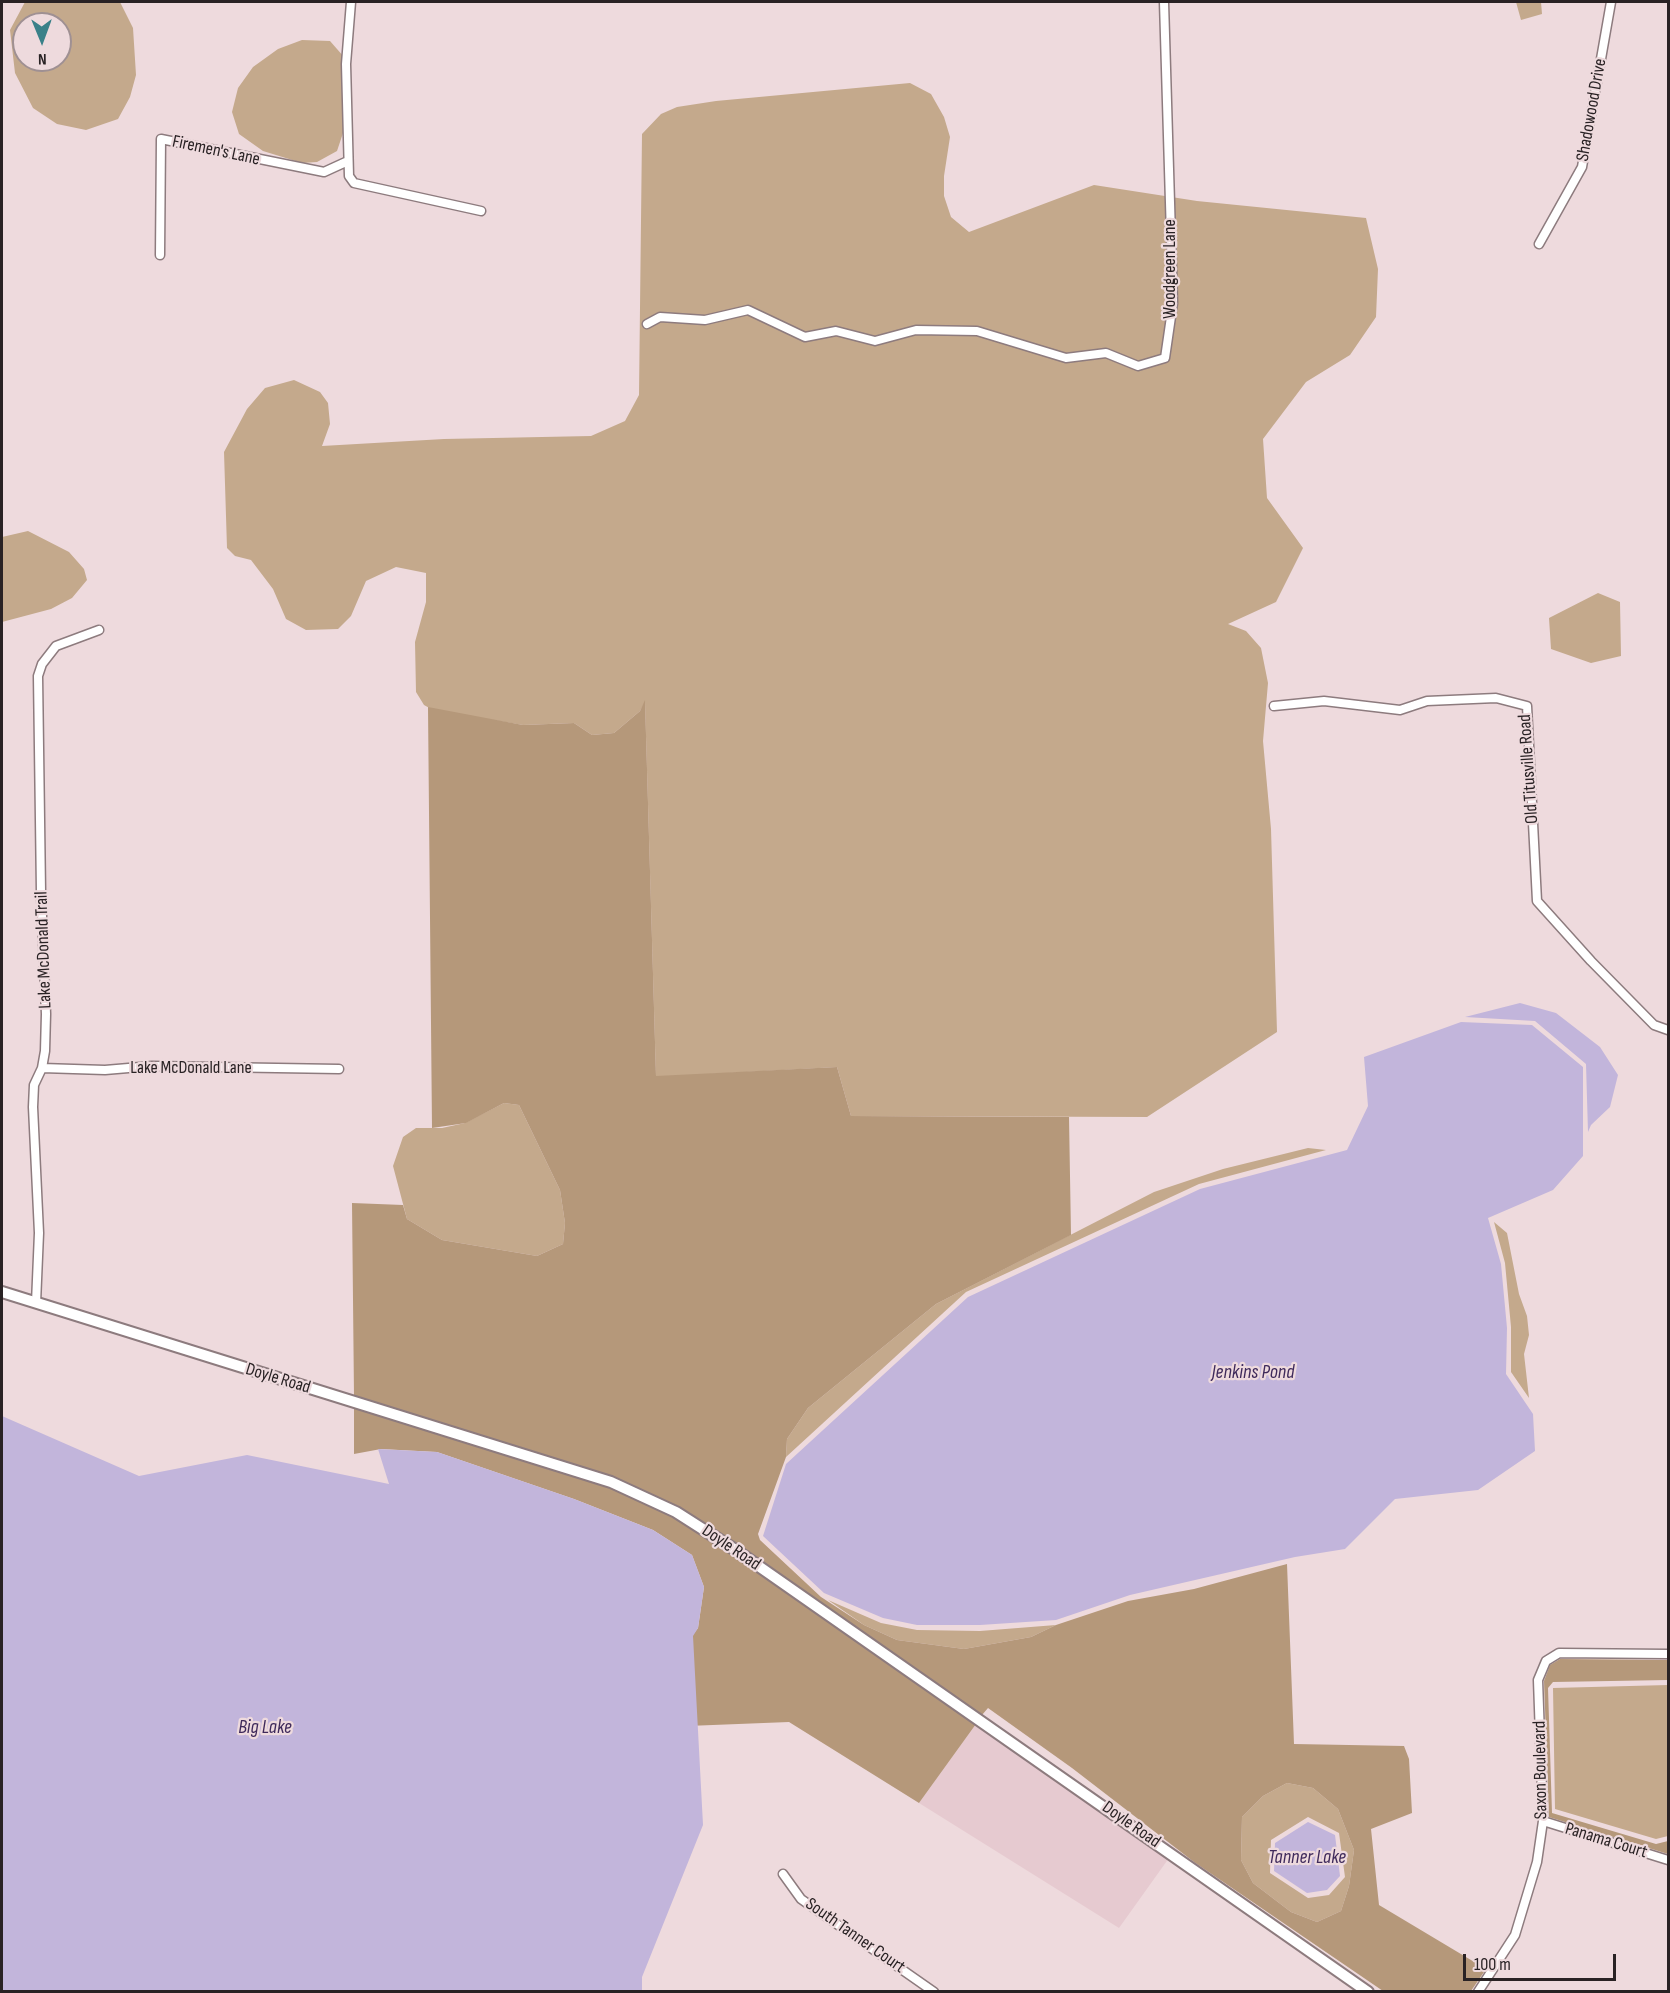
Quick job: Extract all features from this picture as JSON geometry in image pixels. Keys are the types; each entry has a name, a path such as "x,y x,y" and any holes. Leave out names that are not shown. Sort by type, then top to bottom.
{"main road":[{"name":"Doyle Road","path":"2,1292 612,1482 676,1512 757,1565 1368,1992"}],"street":[{"path":"351,2 346,64 349,100 346,124 349,176 354,183 481,211"},
{"name":"Woodgreen Lane","path":"647,324 660,317 705,320 748,310 805,337 836,331 875,341 916,330 977,331 1066,358 1106,353 1138,366 1165,358 1173,303 1164,2"},
{"name":"Shadowood Drive","path":"1539,244 1582,167 1611,2"},
{"name":"Firemen's Lane","path":"160,255 161,139 324,172 348,161"},
{"name":"Lake McDonald Trail","path":"36,1303 39,1233 33,1107 34,1085 42,1068 46,1014 41,892 38,676 42,664 56,646 99,630"},
{"name":"Old Titusville Road","path":"1274,706 1324,701 1400,710 1427,701 1496,698 1527,706 1537,901 1591,961 1654,1025 1668,1030"},
{"name":"Lake McDonald Lane","path":"42,1068 105,1070 152,1066 339,1069"},
{"name":"Saxon Boulevard","path":"1478,1992 1515,1935 1537,1862 1543,1821 1538,1680 1546,1660 1558,1653 1668,1654"},
{"name":"Panama Court","path":"1543,1821 1668,1860"},
{"name":"South Tanner Court","path":"783,1874 801,1899 934,1992"}],"shaded area":[{"path":"25,2 120,2 133,28 136,75 130,97 118,119 86,130 57,124 33,108 15,73 72,72 72,12 20,12"},
{"path":"1516,2 1541,2 1542,14 1521,20"},
{"path":"302,40 330,41 344,57 343,133 337,151 317,162 302,163 263,151 239,134 232,112 238,88 253,67 278,49"},
{"path":"910,83 931,94 944,117 950,137 944,176 944,196 951,217 969,232 1094,185 1197,201 1366,218 1378,269 1376,317 1350,355 1306,382 1263,439 1267,498 1303,548 1276,602 1228,624 1246,631 1261,648 1268,683 1263,741 1271,829 1277,1032 1147,1117 851,1116 837,1067 656,1077 645,702 640,711 614,733 592,735 574,723 523,725 433,710 424,705 416,692 415,642 426,602 426,573 396,567 366,581 351,616 338,629 306,630 286,619 273,589 251,560 235,556 227,548 224,452 247,409 265,388 294,380 320,392 328,403 330,424 322,446 444,439 591,436 625,421 639,395 642,134 661,114 677,107 716,101"},
{"path":"28,531 69,552 84,569 87,580 72,598 51,609 2,622 2,537"},
{"path":"1598,593 1620,602 1621,656 1591,663 1551,649 1549,618"},
{"path":"645,700 656,1076 837,1067 851,1116 1069,1117 1071,1235 936,1304 808,1408 787,1439 786,1457 758,1534 760,1540 821,1597 864,1625 897,1640 964,1649 1031,1637 1056,1625 1128,1601 1194,1589 1287,1564 1294,1744 1404,1746 1409,1759 1412,1813 1371,1829 1379,1905 1486,1969 1471,1991 1383,1991 1194,1862 1072,1768 988,1708 982,1715 740,1546 678,1506 613,1477 354,1396 352,1203 403,1205 407,1219 442,1240 537,1256 563,1244 565,1223 560,1190 519,1105 504,1103 466,1123 432,1128 428,707 523,725 574,723 592,735 614,733 640,711","holes":["1287,1783 1313,1788 1338,1809 1354,1850 1349,1886 1341,1911 1317,1922 1291,1912 1253,1883 1241,1860 1242,1817 1263,1796"]},
{"path":"504,1103 519,1105 560,1190 565,1223 563,1244 537,1256 442,1240 407,1219 393,1166 403,1137 416,1128 442,1128 465,1123"},
{"path":"1308,1148 1326,1150 1199,1184 966,1292 786,1457 787,1439 808,1408 936,1304 1154,1192 1223,1169"},
{"path":"1494,1222 1507,1233 1519,1294 1527,1316 1529,1335 1524,1354 1529,1398 1511,1372 1511,1327 1505,1263"},
{"path":"354,1408 610,1488 673,1517 735,1556 976,1724 919,1803 789,1722 662,1727 595,1762 698,1628 704,1587 692,1555 653,1530 574,1499 437,1452 381,1449 354,1454"},
{"path":"828,1600 881,1623 917,1630 980,1631 1056,1625 1031,1637 964,1649 897,1640 864,1625"},
{"path":"1560,1659 1668,1660 1668,1680 1553,1682 1548,1688 1552,1813 1656,1844 1668,1841 1668,1854 1549,1817 1544,1681 1550,1665"},
{"path":"1668,1685 1668,1836 1656,1839 1555,1809 1553,1688"},
{"path":"976,1724 1169,1858 1119,1928 919,1803"},
{"path":"1287,1783 1313,1788 1338,1809 1354,1850 1349,1886 1341,1911 1317,1922 1291,1912 1253,1883 1241,1860 1242,1817 1263,1796","holes":["1308,1817 1339,1833 1345,1877 1329,1895 1308,1898 1270,1873 1271,1840"]}],"water":[{"path":"1520,1003 1556,1013 1600,1047 1618,1075 1610,1107 1591,1125 1588,1132 1586,1064 1535,1021 1465,1017"},
{"name":"Jenkins Pond","path":"1461,1022 1532,1025 1583,1067 1583,1156 1553,1190 1488,1218 1501,1264 1507,1328 1506,1374 1533,1414 1535,1451 1478,1490 1395,1499 1345,1549 1295,1557 1130,1595 1056,1620 980,1625 917,1625 883,1618 824,1593 763,1536 786,1464 968,1297 1200,1189 1347,1150 1368,1106 1364,1057"},
{"name":"Big Lake","path":"2,1416 139,1476 247,1455 389,1484 378,1449 437,1452 574,1499 653,1530 692,1555 704,1587 698,1628 693,1636 703,1825 642,1977 642,1991 2,1991"},
{"name":"Tanner Lake","path":"1308,1822 1335,1835 1340,1876 1327,1890 1307,1893 1274,1871 1275,1843"}]}
